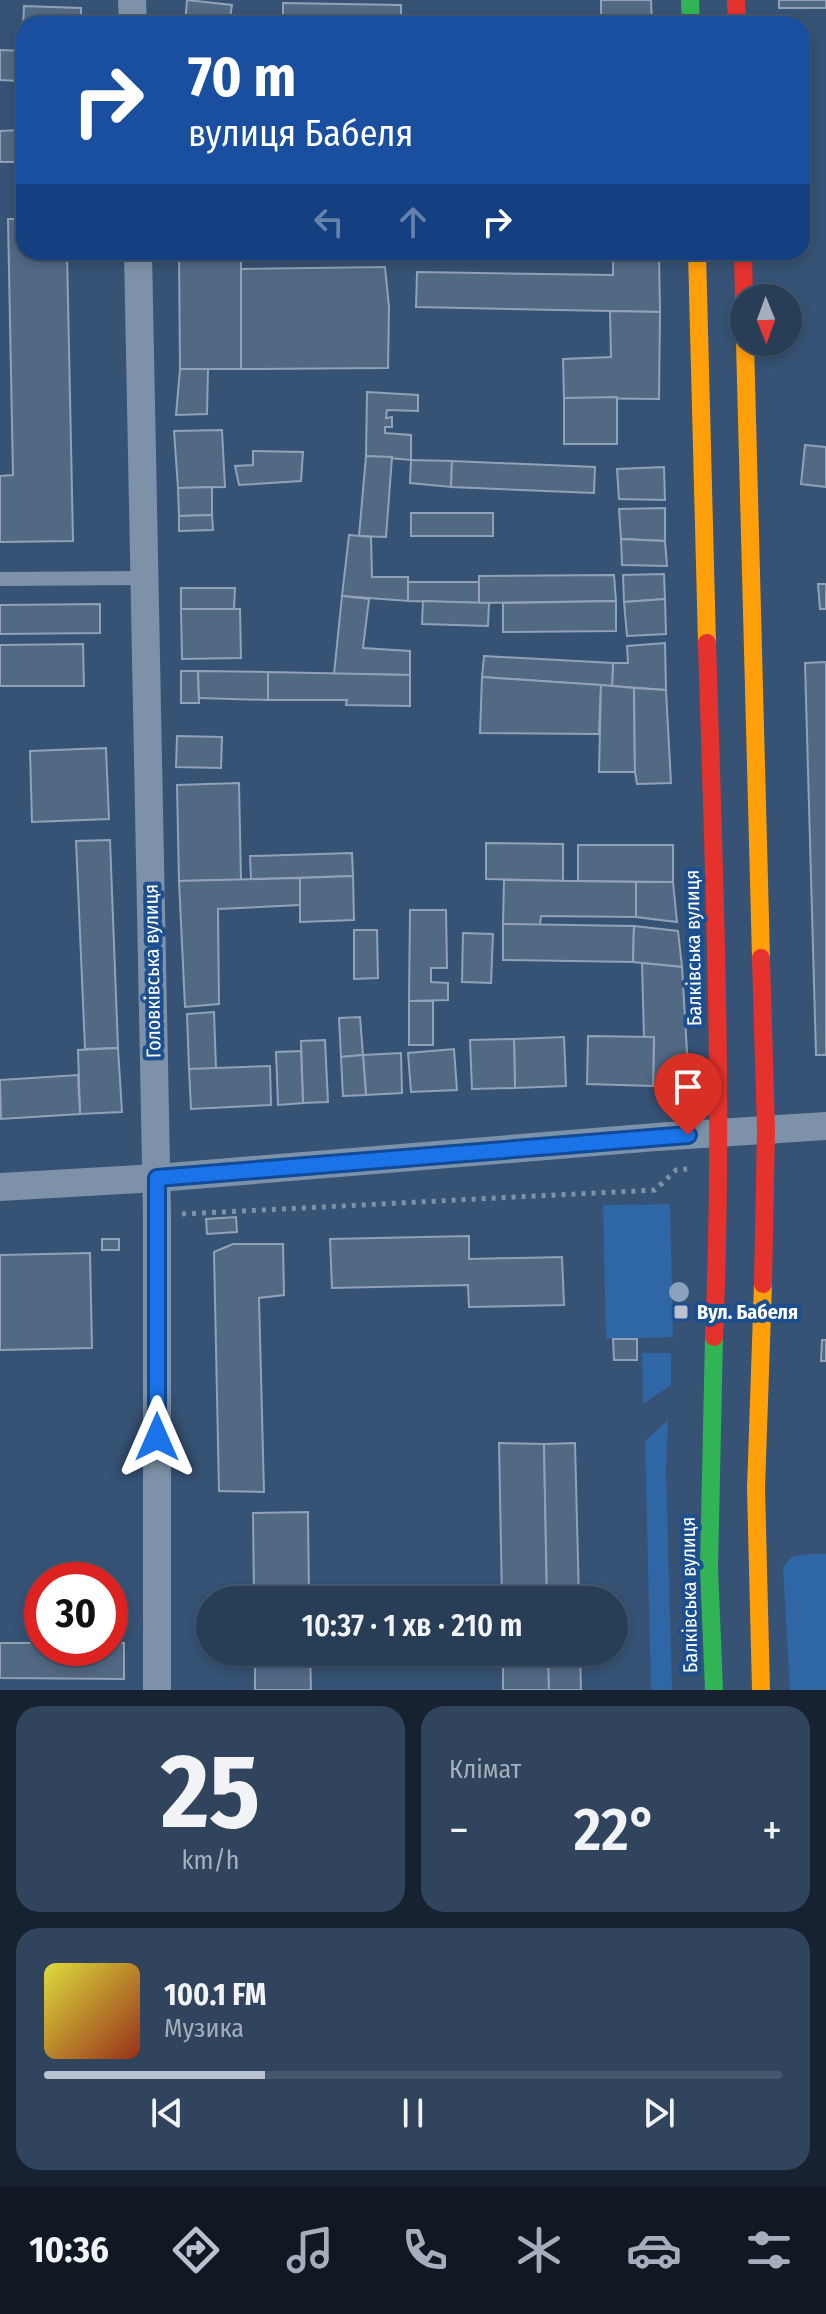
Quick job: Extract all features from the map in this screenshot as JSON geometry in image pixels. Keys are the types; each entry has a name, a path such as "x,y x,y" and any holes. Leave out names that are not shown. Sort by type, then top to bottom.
{"main road":[{"name":"Балківська вулиця","path":"697,260 719,1133 710,1459 709,1585 714,1690"},
{"path":"743,260 744,284"},
{"path":"745,356 767,1200 756,1459 761,1690"}],"street":[{"name":"Головківська вулиця","path":"138,260 157,1178 157,1690"},
{"path":"0,1187 157,1178 826,1126"}],"lane":[{"path":"0,579 144,578"}],"path":[{"path":"157,1215 655,1190 676,1170 719,1167"}],"shaded area":[{"path":"670,1204 673,1337 606,1339 603,1205"},
{"path":"642,1353 671,1353 671,1385 643,1404"},
{"path":"668,1420 666,1470 672,1690 651,1690 645,1441"},
{"path":"826,1554 826,1690 790,1690 783,1567 792,1557"}],"building":[{"path":"187,0 232,5 230,16 186,16"},
{"path":"601,0 651,0 652,16 601,16"},
{"path":"779,0 826,0 826,8 779,8"},
{"path":"283,3 401,5 401,16 283,16"},
{"path":"24,6 81,8 81,16 24,16"},
{"path":"0,50 16,51 16,81 0,80"},
{"path":"16,130 16,162 0,162 0,131"},
{"path":"8,219 16,219 16,260 67,260 73,541 0,542 0,476 13,475"},
{"path":"179,260 241,260 241,369 180,369"},
{"path":"613,260 659,260 660,312 416,307 417,272 613,275"},
{"path":"385,267 389,307 388,368 241,369 241,269"},
{"path":"610,311 660,312 659,399 564,398 563,359 611,357"},
{"path":"180,369 208,369 207,414 176,415"},
{"path":"367,392 418,395 418,411 387,410 386,418 392,417 392,427 385,427 385,433 411,435 411,460 366,456"},
{"path":"617,397 617,444 564,444 564,398"},
{"path":"222,430 225,487 178,488 174,431"},
{"path":"805,445 826,447 826,487 801,484"},
{"path":"253,451 303,452 301,481 239,485 235,466 253,465"},
{"path":"366,456 392,457 386,537 359,536"},
{"path":"411,460 452,461 451,487 410,483"},
{"path":"452,461 595,467 594,493 451,487"},
{"path":"664,467 665,500 619,499 617,469"},
{"path":"212,487 212,515 179,516 178,488"},
{"path":"665,508 665,541 621,539 619,509"},
{"path":"411,513 493,513 493,536 411,536"},
{"path":"212,515 213,530 179,531 179,516"},
{"path":"349,535 371,537 372,577 408,577 408,601 342,596"},
{"path":"621,539 665,541 667,566 622,565"},
{"path":"664,574 665,599 624,602 623,575"},
{"path":"614,575 616,601 479,603 479,576"},
{"path":"408,582 479,582 479,603 408,601"},
{"path":"818,584 826,584 826,609 820,609"},
{"path":"181,588 235,588 234,609 181,609"},
{"path":"342,596 369,599 363,648 410,651 410,675 334,674"},
{"path":"665,599 666,634 627,636 624,602"},
{"path":"423,601 489,603 488,626 422,624"},
{"path":"616,601 616,631 503,632 503,603"},
{"path":"100,604 100,633 0,634 0,605"},
{"path":"181,609 240,609 241,658 182,659"},
{"path":"665,643 666,690 612,686 613,663 628,663 627,646"},
{"path":"83,644 84,686 0,686 0,645"},
{"path":"484,656 613,663 612,686 482,677"},
{"path":"826,662 826,1055 816,1055 805,663"},
{"path":"181,671 198,671 199,703 181,703"},
{"path":"198,671 268,672 268,700 199,698"},
{"path":"268,672 410,675 410,706 346,705 347,700 268,700"},
{"path":"482,677 601,685 599,734 480,733"},
{"path":"601,685 634,688 635,772 599,772"},
{"path":"634,688 666,690 671,783 637,784"},
{"path":"177,736 222,737 221,768 176,767"},
{"path":"106,748 109,819 32,822 30,751"},
{"path":"239,783 241,880 179,881 177,785"},
{"path":"110,840 118,1048 85,1049 76,841"},
{"path":"486,843 563,844 563,881 486,879"},
{"path":"578,845 673,845 673,882 578,881"},
{"path":"352,853 353,876 251,879 250,856"},
{"path":"353,876 354,920 300,922 300,878"},
{"path":"300,878 300,905 218,909 219,1004 185,1007 179,881"},
{"path":"504,880 636,882 636,917 541,916 540,925 503,924"},
{"path":"636,882 673,882 677,922 636,917"},
{"path":"410,910 446,910 447,968 431,968 431,982 448,983 448,1000 409,1001"},
{"path":"503,924 634,926 633,962 503,960"},
{"path":"634,926 678,931 682,967 633,962"},
{"path":"354,930 377,930 378,978 354,979"},
{"path":"463,933 493,934 491,983 462,982"},
{"path":"642,963 682,967 689,1086 653,1086 654,1037 644,1037"},
{"path":"409,1001 433,1001 433,1045 409,1045"},
{"path":"214,1012 216,1069 189,1069 187,1014"},
{"path":"360,1017 363,1055 341,1057 339,1018"},
{"path":"588,1036 654,1037 653,1086 587,1084"},
{"path":"564,1037 566,1086 515,1088 514,1039"},
{"path":"514,1039 515,1088 472,1089 470,1040"},
{"path":"325,1040 328,1102 303,1103 301,1041"},
{"path":"118,1048 122,1112 80,1114 78,1050"},
{"path":"454,1049 457,1090 411,1092 408,1053"},
{"path":"301,1051 303,1103 278,1105 276,1052"},
{"path":"401,1053 402,1093 366,1095 363,1055"},
{"path":"363,1055 366,1095 343,1096 341,1057"},
{"path":"270,1066 271,1105 191,1109 189,1069"},
{"path":"78,1075 80,1114 1,1119 0,1080"},
{"path":"236,1217 237,1232 207,1234 206,1219"},
{"path":"469,1236 469,1259 562,1257 564,1305 469,1307 468,1285 332,1288 330,1239"},
{"path":"102,1239 119,1239 119,1250 102,1250"},
{"path":"233,1244 283,1244 284,1295 259,1298 264,1492 219,1491 214,1252"},
{"path":"90,1253 92,1348 0,1350 0,1255"},
{"path":"613,1339 637,1339 637,1360 614,1360"},
{"path":"822,1340 826,1340 826,1361 821,1361"},
{"path":"499,1443 544,1444 547,1586 502,1586"},
{"path":"575,1443 579,1586 547,1586 544,1444"},
{"path":"308,1512 309,1586 254,1586 253,1513"},
{"path":"0,1643 24,1643 24,1666 124,1666 124,1679 0,1678"},
{"path":"255,1666 310,1666 311,1690 255,1690"},
{"path":"503,1666 548,1666 549,1690 503,1690"},
{"path":"548,1666 580,1666 581,1690 549,1690"}],"traffic: fast":[{"path":"690,0 691,16"},
{"path":"714,1337 709,1568 714,1690"}],"traffic: slow":[{"path":"697,260 707,643"},
{"path":"745,356 761,958"},
{"path":"761,1690 756,1488 763,1284"}],"traffic: jam":[{"path":"736,0 737,16"},
{"path":"743,260 744,284"},
{"path":"707,643 718,1076 714,1337"},
{"path":"761,958 766,1130 763,1284"}],"place":[{"name":"Вул. Бабеля","path":"681,1312"}],"route":[{"path":"157,1437 157,1178 688,1135"}]}
